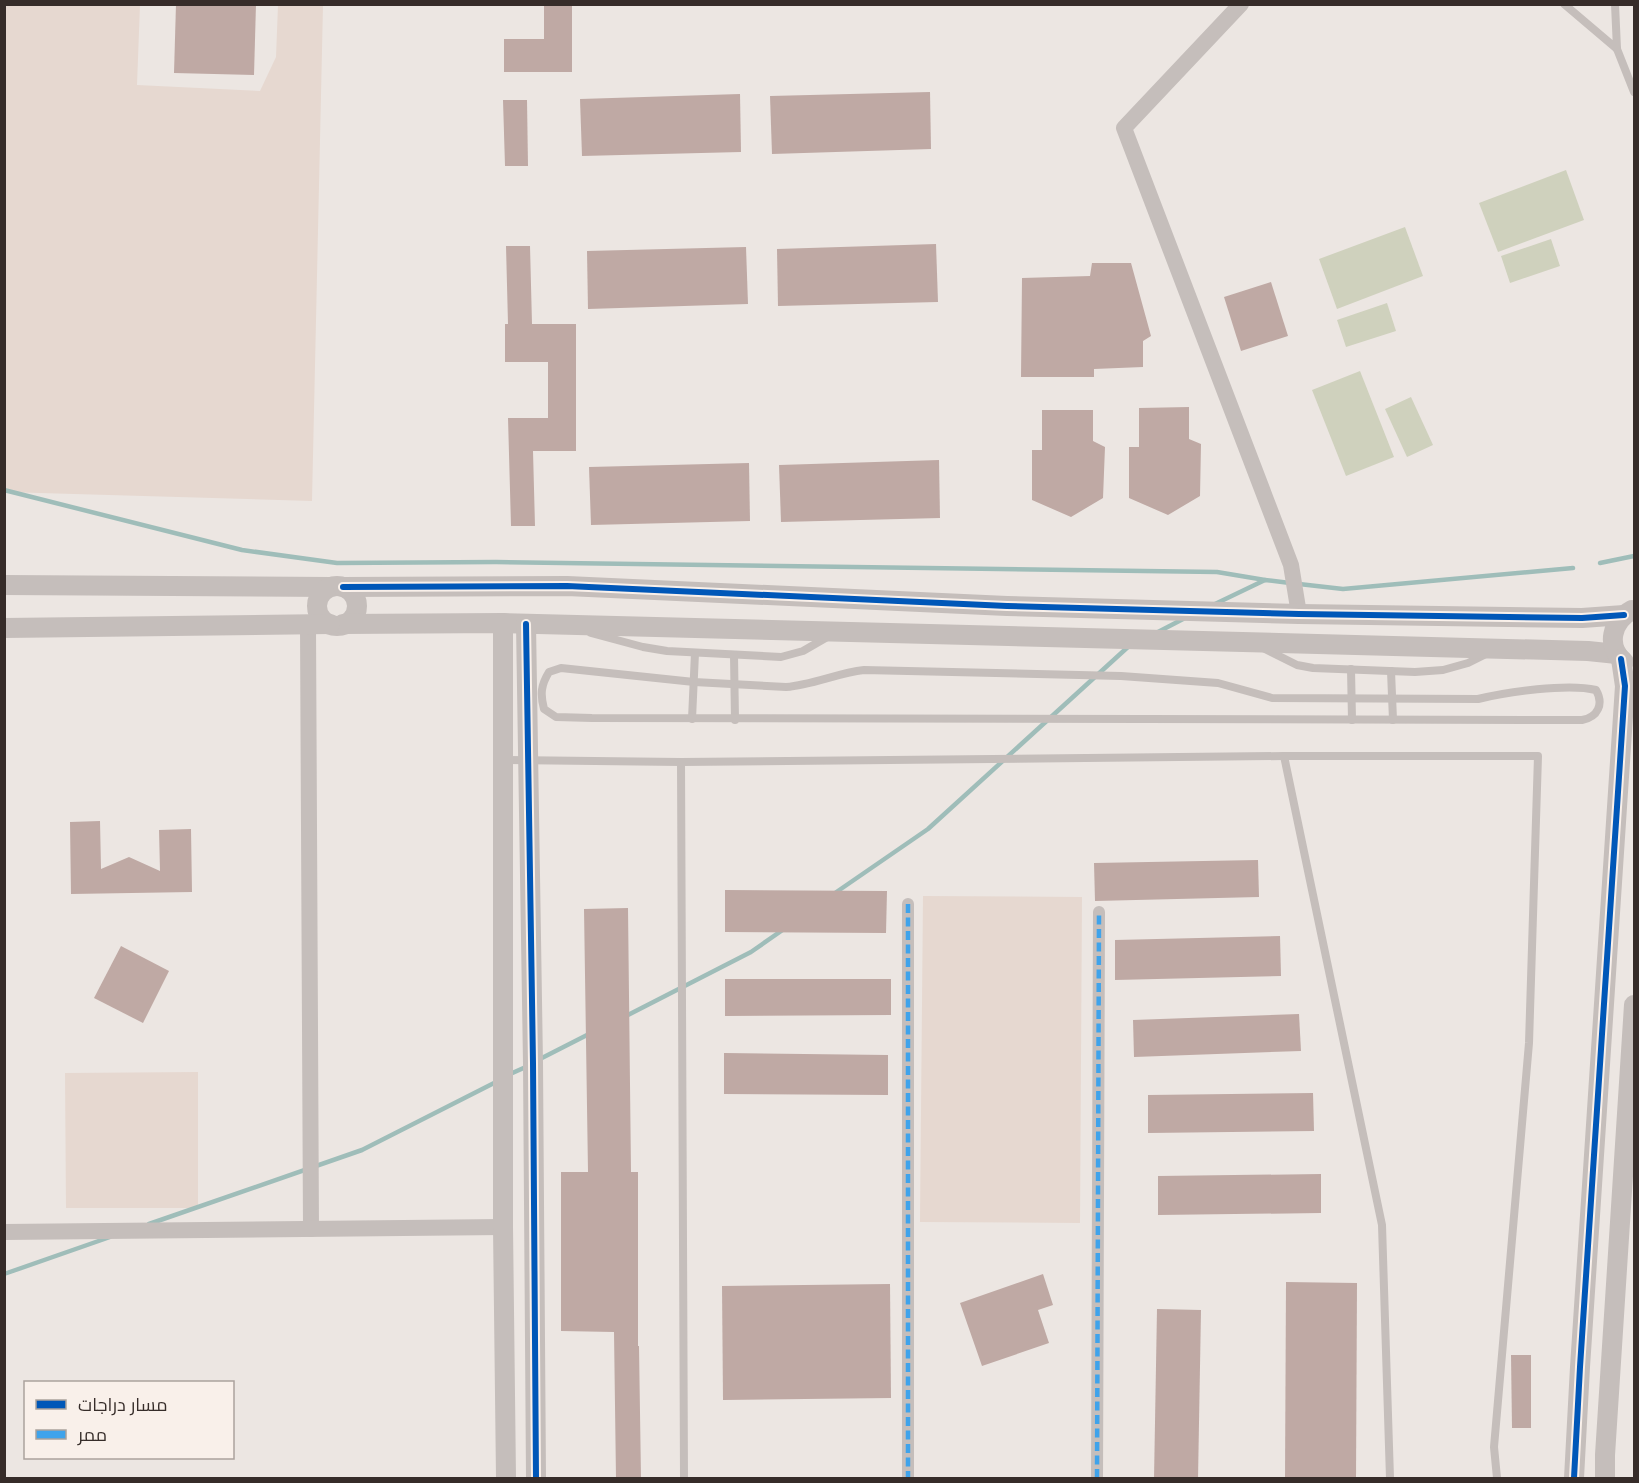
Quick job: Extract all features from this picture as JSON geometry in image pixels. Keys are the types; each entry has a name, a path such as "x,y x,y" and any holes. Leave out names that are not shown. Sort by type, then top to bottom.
{"street":[{"path":"1241,4 1124,128 1291,565 1299,614"},
{"path":"4,585 567,586 1007,606 1299,614 1582,618 1629,612"},
{"path":"337,587 350,591 356,603 354,616 337,624 320,617 317,605 321,594 337,587"},
{"path":"1574,1479 1580,1355 1625,686 1624,660 1612,641 1617,622 1629,612"},
{"path":"503,623 503,1227 506,1479"},
{"path":"4,628 503,623 1495,649 1624,660"},
{"path":"526,624 533,1063 536,1479"},
{"path":"308,626 311,1229"},
{"path":"908,904 908,1479"},
{"path":"1097,1479 1099,912"},
{"path":"1605,1479 1635,1005"},
{"path":"4,1232 503,1227"}],"lane":[{"path":"1564,4 1617,50"},
{"path":"1615,4 1617,50 1635,92"},
{"path":"565,625 643,647 695,653 781,657 803,651 835,632"},
{"path":"1251,643 1296,665 1313,668 1391,671 1443,670 1468,663 1495,649"},
{"path":"692,719 695,653"},
{"path":"734,655 735,720"},
{"path":"561,668 734,684 800,686 844,672 864,670 1121,676 1218,683 1272,698 1478,699 1501,693 1579,688 1596,690 1600,697 1596,714 1582,720 735,720 556,717 544,709 541,696 542,683 549,672 561,668"},
{"path":"1351,669 1352,720"},
{"path":"1391,671 1393,720"},
{"path":"1284,756 1382,1225 1390,1479"},
{"path":"503,760 681,762 1538,756 1529,1043 1494,1447 1497,1479"},
{"path":"681,762 684,1479"}],"green space":[{"path":"1566,170 1584,220 1498,252 1479,203"},
{"path":"1405,227 1423,276 1337,309 1319,259"},
{"path":"1551,239 1560,266 1510,283 1501,256"},
{"path":"1387,303 1396,331 1346,347 1337,320"},
{"path":"1360,371 1394,457 1346,476 1312,390"},
{"path":"1411,397 1433,445 1407,457 1385,409"}],"shaded area":[{"path":"5,4 140,5 137,85 260,91 276,57 278,5 323,5 312,501 5,492"},
{"path":"923,896 1082,897 1080,1223 920,1222"},
{"path":"198,1072 198,1208 66,1208 65,1073"}],"building":[{"path":"176,4 256,4 254,75 174,73"},
{"path":"544,4 572,4 572,72 504,72 504,39 544,39"},
{"path":"930,92 931,149 772,154 770,96"},
{"path":"740,94 741,152 582,156 580,99"},
{"path":"503,100 527,100 528,166 505,166"},
{"path":"936,244 938,302 778,306 777,249"},
{"path":"506,246 530,246 532,324 576,324 576,451 533,451 535,526 511,526 508,418 548,418 548,362 505,362 505,324 508,324"},
{"path":"746,247 748,304 588,309 587,251"},
{"path":"1092,263 1131,263 1151,336 1143,341 1143,367 1094,369 1094,377 1021,377 1022,278 1090,276"},
{"path":"1271,282 1288,336 1241,351 1224,297"},
{"path":"1189,407 1189,439 1201,444 1200,496 1168,515 1129,498 1129,447 1139,447 1139,408"},
{"path":"1042,410 1093,410 1093,441 1105,447 1103,498 1071,517 1032,500 1032,450 1042,450"},
{"path":"939,460 940,518 781,522 779,465"},
{"path":"749,463 750,521 591,525 589,467"},
{"path":"100,821 101,869 129,857 160,871 159,830 191,829 192,892 71,894 70,822"},
{"path":"1258,860 1259,897 1095,901 1094,863"},
{"path":"725,890 887,891 886,933 725,932"},
{"path":"628,908 631,1172 638,1172 641,1479 616,1479 614,1332 561,1331 561,1172 588,1172 584,909"},
{"path":"1280,936 1281,976 1115,980 1115,940"},
{"path":"121,946 169,971 143,1023 94,998"},
{"path":"725,979 891,979 891,1015 725,1016"},
{"path":"1299,1014 1301,1051 1134,1057 1133,1020"},
{"path":"724,1053 888,1055 888,1095 724,1094"},
{"path":"1313,1093 1314,1131 1148,1133 1148,1095"},
{"path":"1321,1174 1321,1213 1158,1215 1158,1176"},
{"path":"1043,1274 1053,1305 1038,1310 1049,1343 982,1366 960,1303"},
{"path":"1286,1282 1357,1283 1356,1479 1285,1479"},
{"path":"890,1284 891,1398 723,1400 722,1286"},
{"path":"1157,1309 1201,1310 1198,1479 1154,1479"},
{"path":"1511,1355 1531,1355 1531,1428 1512,1428"}],"waterway":[{"path":"4,490 242,550 337,563 496,562 1217,572 1265,580"},
{"path":"1600,563 1634,556"},
{"path":"1299,584 1343,589 1573,568"},
{"path":"1215,604 1265,580 1290,583"},
{"path":"1158,632 1185,618"},
{"path":"835,893 928,829 1129,646"},
{"path":"626,1016 751,952 784,929"},
{"path":"538,1060 589,1034"},
{"path":"508,1075 528,1066"},
{"path":"149,1224 362,1150 498,1081"},
{"path":"4,1274 110,1237"}],"marked path":[{"path":"908,904 908,1478"},
{"path":"1097,1478 1099,912"}],"cycle path":[{"path":"343,587 567,586 1007,606 1299,614 1582,618 1624,615"},
{"path":"526,624 533,1063 536,1478"},
{"path":"1574,1478 1625,686 1621,659"}]}
